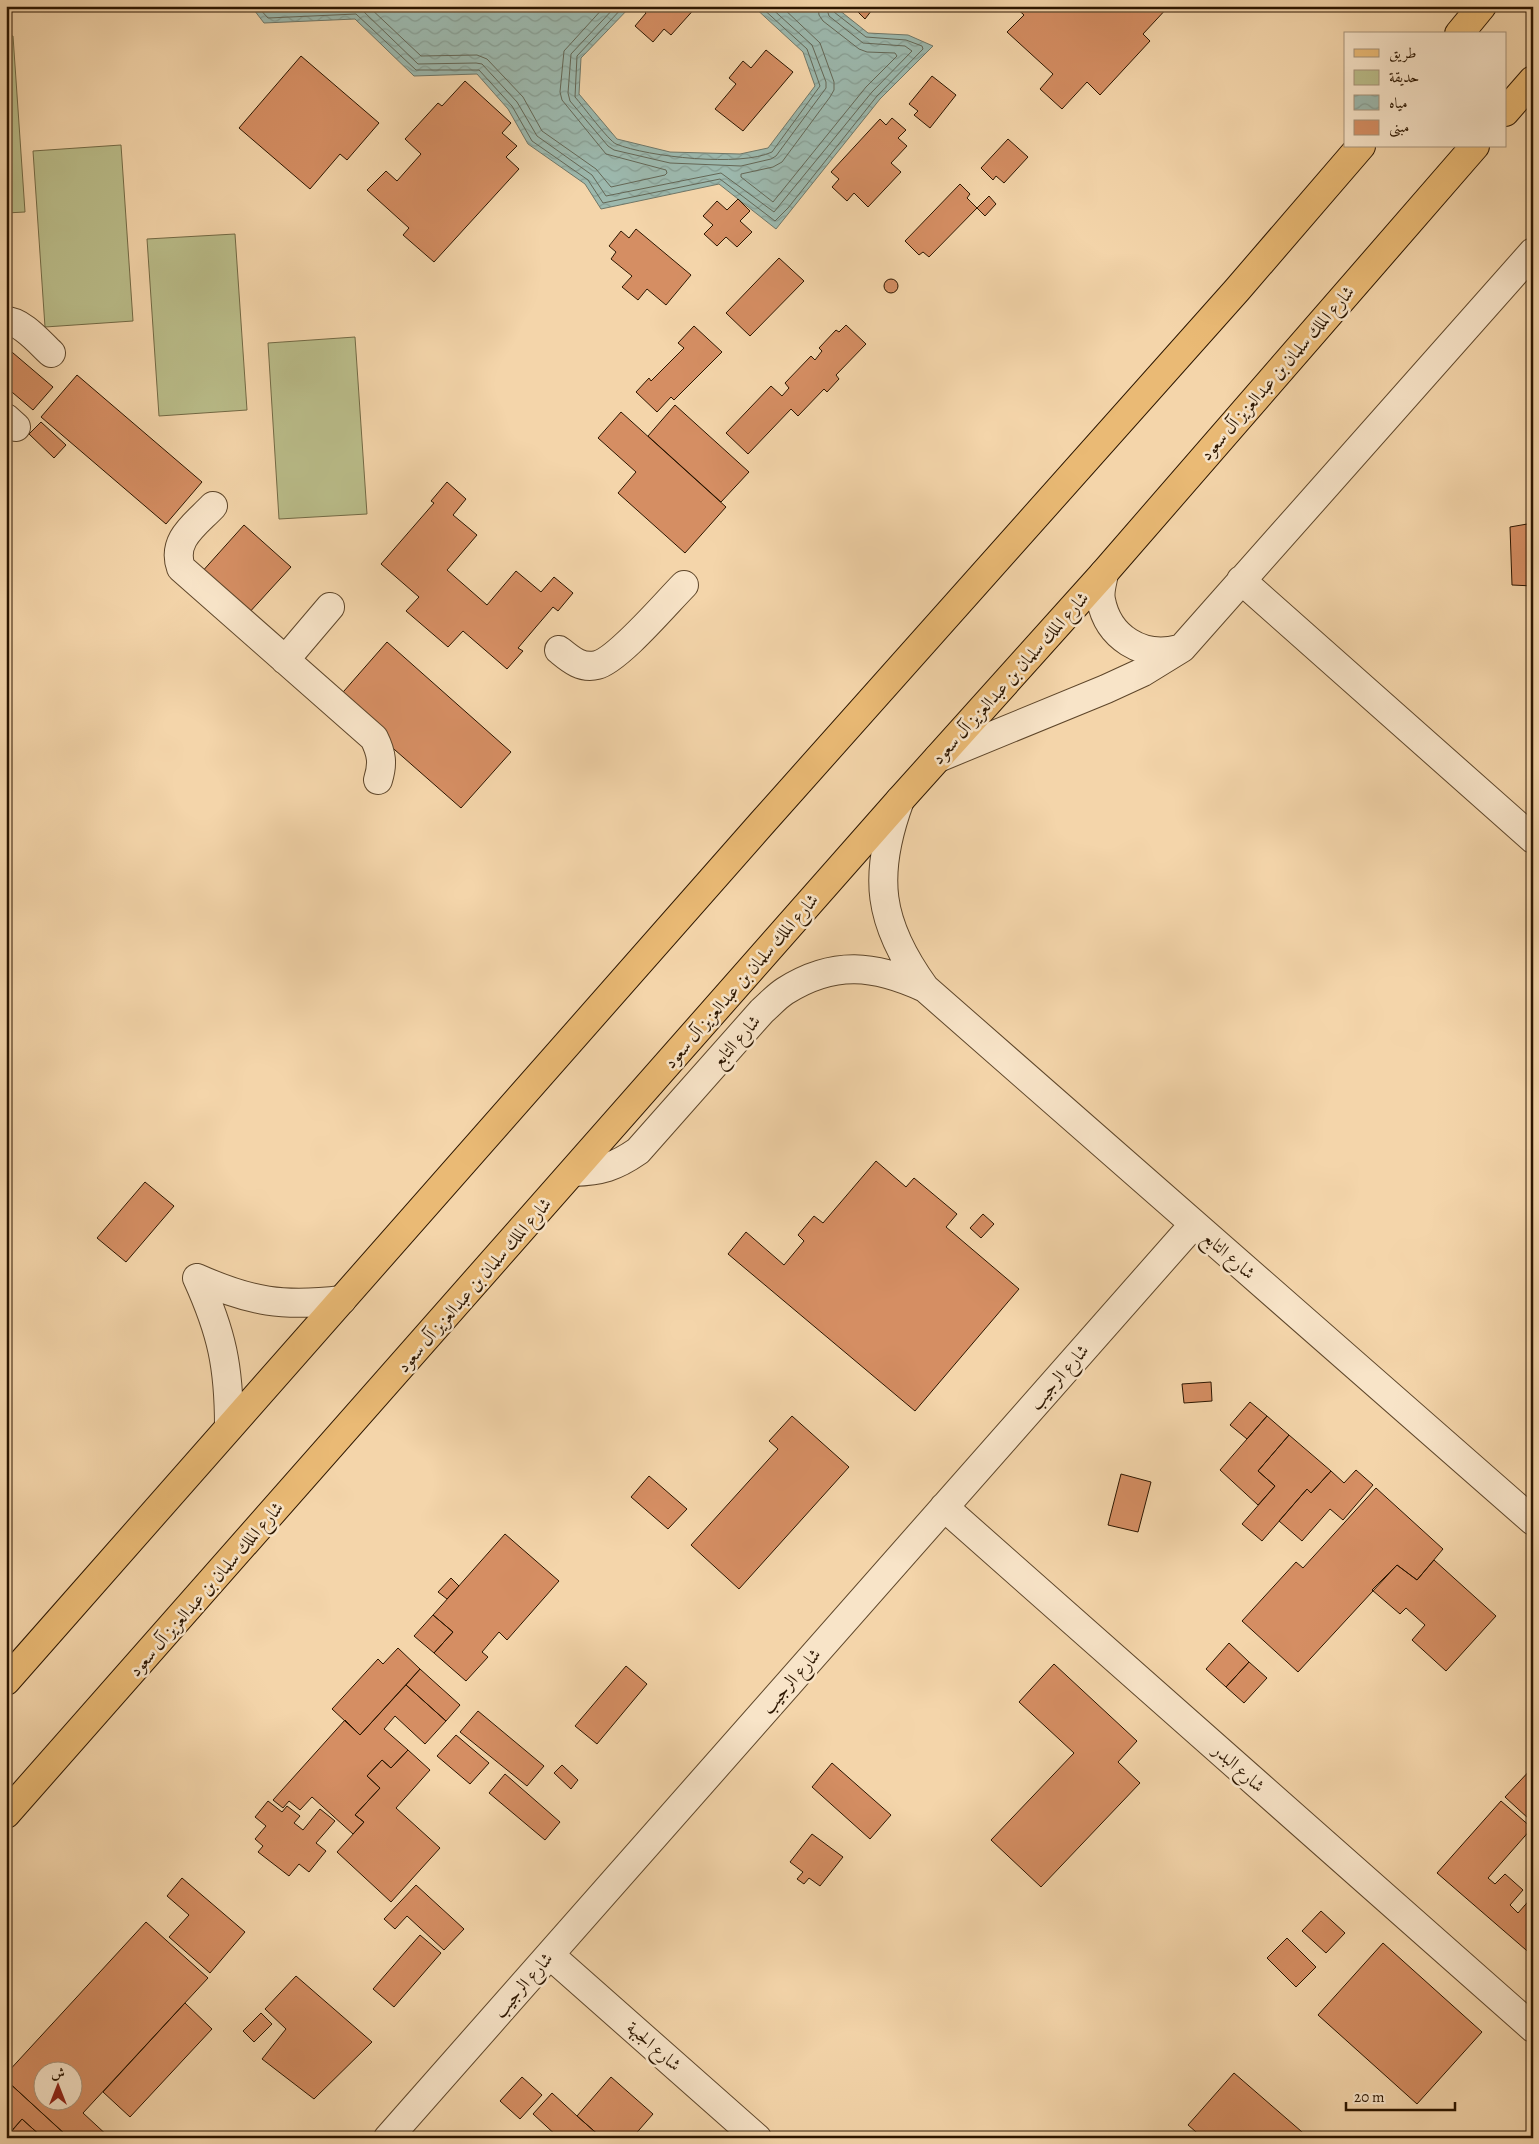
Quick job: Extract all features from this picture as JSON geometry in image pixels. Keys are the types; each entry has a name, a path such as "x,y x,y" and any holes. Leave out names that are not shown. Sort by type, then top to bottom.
{"main road":[{"path":"1460,32 1482,6"},
{"path":"1506,111 1533,80"},
{"path":"6,1681 922,642 1230,298 1359,148"},
{"name":"شارع الملك سلمان بن عبدالعزيز آل سعود","path":"6,1814 900,800 1104,572 1473,148"}],"street":[{"path":"938,758 1106,689 1143,672 1182,648 1533,252"},
{"path":"6,321 12,321 20,326 51,353"},
{"path":"213,506 184,536 179,547 178,558 181,568 374,738 381,752 382,766 378,780"},
{"path":"1104,572 1100,598 1108,622 1124,641 1138,648 1153,652 1168,652 1182,648"},
{"path":"1242,580 1533,839"},
{"path":"559,650 576,664 596,665 615,654 649,622 684,584"},
{"path":"285,660 330,607"},
{"name":"شارع التابع","path":"900,800 889,832 883,865 884,898 892,931 902,954 925,988 1533,1521"},
{"name":"شارع التابع","path":"573,1172 596,1171 619,1164 638,1151 762,1011 784,991 810,978 839,970 869,969 898,976 925,988"},
{"name":"شارع الرجيب","path":"388,2138 1194,1224"},
{"path":"230,1427 230,1388 224,1350 213,1313 197,1278 231,1293 267,1301 304,1304 342,1300"},
{"name":"شارع البدر","path":"944,1507 1533,2028"},
{"name":"شارع الجبهة","path":"550,1955 757,2138"}],"green space":[{"path":"6,36 13,36 25,212 6,213"},
{"path":"121,145 133,321 45,327 33,151"},
{"path":"235,234 247,410 159,416 147,239"},
{"path":"355,337 367,514 279,519 268,343"}],"water":[{"path":"251,6 631,6 581,58 579,94 617,139 670,152 740,154 768,148 815,86 803,52 753,6 834,6 868,33 908,35 933,46 880,99 776,229 719,184 601,209 585,184 528,144 508,109 477,74 414,76 355,19 264,23"}],"building":[{"path":"134,6 237,6 237,11 134,8"},
{"path":"639,6 697,6 671,35 664,29 653,42 635,26 646,13"},
{"path":"852,6 875,6 865,19"},
{"path":"1014,6 1169,6 1143,34 1150,41 1100,95 1087,82 1062,109 1040,89 1053,74 1007,32 1024,15"},
{"path":"766,50 793,72 743,131 715,109 736,84 729,78 743,61 751,68"},
{"path":"301,56 379,123 347,160 340,154 310,189 239,128"},
{"path":"932,76 956,95 930,128 914,115 918,111 909,104"},
{"path":"465,81 511,123 502,133 517,146 506,157 519,169 434,262 403,235 409,228 367,190 386,171 397,181 421,154 405,139 438,103 442,106"},
{"path":"892,118 906,130 898,138 907,146 891,163 901,172 868,207 854,193 847,201 832,187 839,179 831,172 880,119 886,125"},
{"path":"1008,139 1028,157 1004,183 996,176 993,180 981,168"},
{"path":"960,184 970,194 967,198 977,208 929,257 923,252 919,255 905,241"},
{"path":"989,196 996,204 985,216 977,208"},
{"path":"738,199 750,211 740,221 752,232 737,247 726,237 717,246 704,234 713,225 703,216 717,201 727,210"},
{"path":"636,229 691,275 666,305 647,289 638,300 622,287 632,276 611,259 616,252 609,246 621,231 629,238"},
{"path":"779,258 804,281 750,336 726,313"},
{"path":"888,279 894,279 898,286 894,293 888,293 884,289 884,283"},
{"path":"846,325 866,344 836,375 839,379 827,392 824,389 798,416 791,409 748,454 726,433 771,386 782,396 789,388 785,383 811,356 815,360 822,351 819,348 836,330 839,332"},
{"path":"694,326 722,352 674,400 671,397 657,412 636,392 649,378 651,381 684,348 678,343"},
{"path":"6,347 53,387 33,410 6,387"},
{"path":"77,375 202,482 166,524 41,417"},
{"path":"675,405 749,472 721,502 648,436"},
{"path":"621,412 726,507 685,553 618,493 636,472 598,438"},
{"path":"41,422 66,445 54,458 29,434"},
{"path":"447,482 466,499 453,515 477,535 447,570 487,605 516,571 541,592 554,577 573,593 558,611 553,607 518,648 523,651 507,669 463,631 448,647 406,611 419,597 381,564 434,503 431,501"},
{"path":"1533,523 1533,586 1512,585 1510,527"},
{"path":"244,525 291,567 247,615 200,574"},
{"path":"387,642 511,752 461,808 337,699"},
{"path":"876,1161 906,1187 914,1178 957,1214 946,1227 1019,1289 915,1411 728,1254 746,1232 784,1265 804,1241 798,1235 814,1216 823,1223"},
{"path":"145,1182 174,1206 126,1262 97,1238"},
{"path":"983,1214 994,1224 981,1238 970,1228"},
{"path":"1211,1382 1212,1401 1184,1403 1182,1384"},
{"path":"1250,1402 1267,1416 1247,1439 1230,1425"},
{"path":"792,1416 849,1467 739,1589 691,1545 778,1449 769,1441"},
{"path":"1267,1416 1289,1435 1258,1471 1275,1486 1258,1505 1220,1470"},
{"path":"1289,1435 1331,1471 1311,1493 1307,1489 1262,1541 1242,1524 1275,1486 1258,1471"},
{"path":"1356,1470 1373,1485 1343,1520 1330,1509 1302,1541 1279,1521 1307,1489 1311,1493 1331,1471 1344,1483"},
{"path":"1121,1474 1151,1482 1138,1532 1108,1525"},
{"path":"649,1476 687,1509 668,1529 631,1497"},
{"path":"1376,1488 1443,1549 1417,1580 1397,1565 1298,1672 1242,1621 1296,1562 1303,1568"},
{"path":"505,1534 559,1581 507,1640 499,1632 482,1652 488,1657 466,1681 434,1653 453,1632 433,1615"},
{"path":"1434,1560 1496,1616 1446,1671 1412,1640 1425,1625 1406,1608 1400,1614 1372,1590 1397,1565 1417,1580"},
{"path":"451,1578 459,1586 447,1599 438,1592"},
{"path":"433,1615 453,1632 434,1653 414,1636"},
{"path":"1229,1643 1249,1662 1226,1687 1206,1669"},
{"path":"398,1648 420,1669 360,1735 332,1709 378,1659 383,1664"},
{"path":"1249,1662 1267,1678 1244,1703 1226,1687"},
{"path":"1054,1664 1137,1741 1118,1762 1140,1783 1041,1887 991,1840 1074,1753 1019,1702"},
{"path":"626,1666 647,1684 597,1744 575,1726"},
{"path":"420,1669 460,1705 446,1721 406,1685"},
{"path":"406,1685 446,1721 425,1744 395,1716 384,1729 408,1750 391,1768 382,1760 367,1776 380,1788 355,1815 364,1822 353,1834 312,1797 300,1810 289,1801 283,1808 273,1800 345,1720 360,1735"},
{"path":"478,1711 544,1766 527,1786 460,1732"},
{"path":"456,1735 489,1763 470,1784 437,1756"},
{"path":"408,1750 430,1770 396,1808 440,1848 391,1902 337,1852 364,1822 355,1815 380,1788 367,1776 382,1760 391,1768"},
{"path":"832,1763 891,1815 870,1839 812,1787"},
{"path":"562,1765 578,1780 571,1789 554,1773"},
{"path":"1533,1767 1533,1814 1529,1819 1505,1797"},
{"path":"505,1774 560,1822 545,1840 489,1793"},
{"path":"268,1801 282,1812 287,1806 300,1816 294,1823 303,1830 320,1809 335,1821 316,1843 326,1851 309,1872 299,1864 289,1876 258,1852 263,1846 255,1839 266,1826 255,1817"},
{"path":"1501,1801 1532,1828 1488,1878 1495,1884 1505,1874 1523,1890 1510,1905 1518,1913 1533,1896 1533,1956 1437,1873"},
{"path":"812,1834 843,1857 820,1886 809,1878 804,1884 797,1879 803,1872 790,1862"},
{"path":"182,1878 245,1932 210,1973 169,1937 189,1915 167,1896"},
{"path":"416,1885 464,1929 444,1950 407,1916 395,1929 384,1919"},
{"path":"1321,1911 1345,1933 1326,1953 1302,1931"},
{"path":"146,1922 208,1978 83,2113 110,2138 69,2138 41,2112 82,2112 82,2062 32,2062 32,2104 6,2080 6,2074"},
{"path":"420,1935 441,1953 394,2007 373,1989"},
{"path":"1287,1938 1316,1967 1296,1987 1267,1958"},
{"path":"1383,1943 1482,2032 1417,2104 1318,2015"},
{"path":"296,1976 372,2042 314,2099 262,2059 286,2029 265,2009"},
{"path":"185,2003 212,2029 130,2117 103,2092"},
{"path":"261,2013 272,2024 254,2042 243,2031"},
{"path":"1234,2073 1309,2138 1203,2138 1188,2125"},
{"path":"522,2077 542,2095 520,2119 500,2101"},
{"path":"611,2077 653,2114 632,2138 602,2138 577,2116"},
{"path":"6,2080 32,2104 32,2112 41,2112 65,2134 62,2138 43,2138 22,2119 6,2137"},
{"path":"552,2093 602,2138 559,2138 533,2114"},
{"path":"22,2119 43,2138 6,2138"}]}
